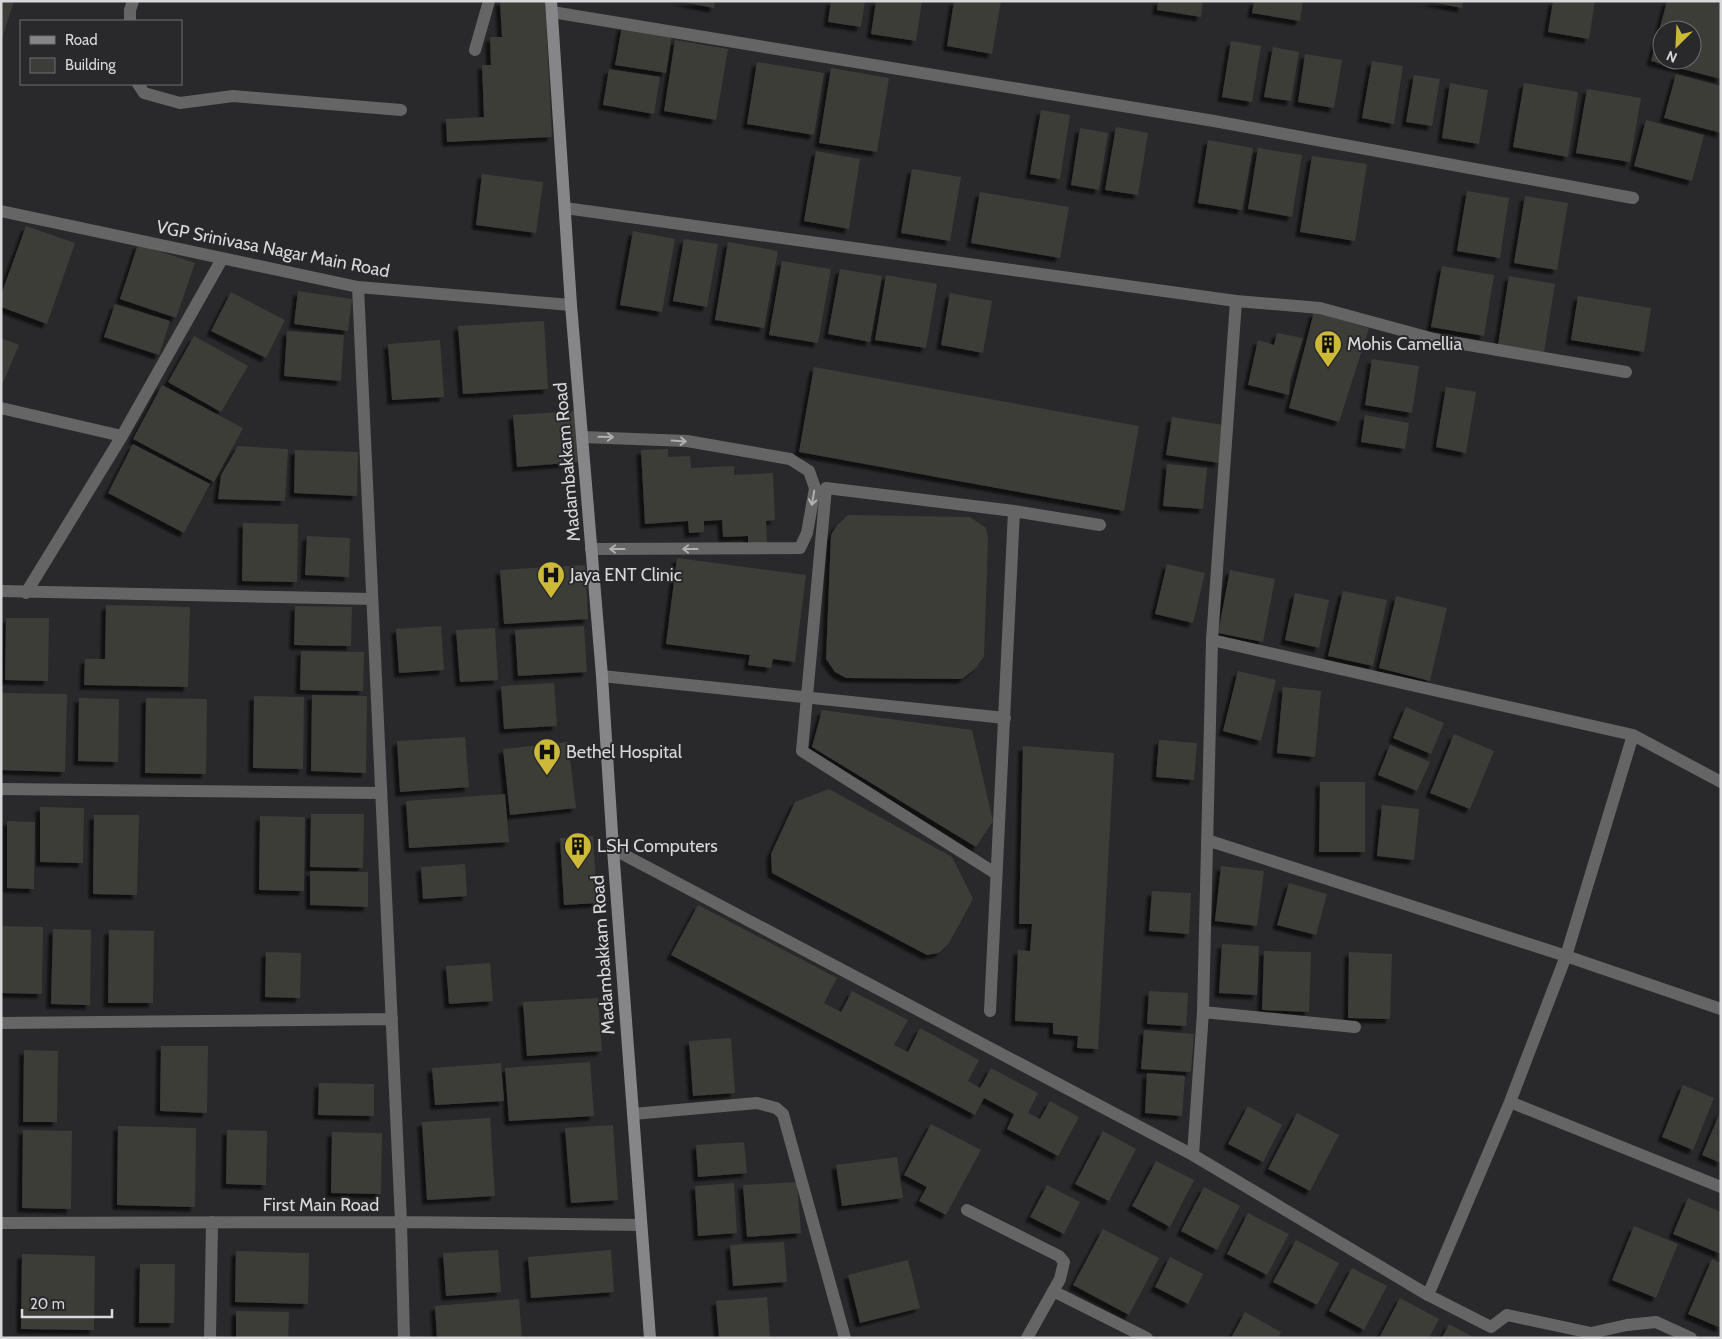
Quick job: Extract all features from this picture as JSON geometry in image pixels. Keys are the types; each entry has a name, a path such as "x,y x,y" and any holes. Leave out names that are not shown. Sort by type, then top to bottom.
{"street":[{"path":"130,20 130,10 133,1"},
{"path":"475,50 489,1"},
{"path":"552,6 1214,121 1633,198"},
{"name":"Madambakkam Road","path":"552,6 571,306 602,676 613,849 650,1338"},
{"path":"139,85 144,93 180,103 234,96 401,110"},
{"path":"565,208 1236,301 1320,308 1434,339 1626,372"},
{"name":"VGP Srinivasa Nagar Main Road","path":"1,211 358,287 571,306"},
{"path":"26,592 122,436 222,259"},
{"path":"358,287 401,1222 404,1338"},
{"path":"1193,1156 1204,1012 1212,640 1236,301"},
{"path":"1,408 122,436"},
{"path":"582,437 687,441 790,459 809,471 814,488 807,532 800,548 591,549"},
{"path":"995,873 802,751 826,488 1014,511 1100,525"},
{"path":"990,1011 995,873 1005,718 1014,511"},
{"path":"1,592 372,599"},
{"path":"1212,640 1633,735 1721,782"},
{"path":"602,676 1005,718"},
{"path":"1428,1295 1510,1102 1566,956 1633,735"},
{"path":"1,789 381,794"},
{"path":"1207,840 1566,956 1721,1009"},
{"path":"613,849 1193,1156 1428,1295 1491,1327 1507,1315 1591,1333 1627,1325 1656,1322 1691,1338"},
{"path":"1204,1012 1355,1027"},
{"path":"1,1023 392,1019"},
{"path":"1510,1102 1721,1187"},
{"path":"633,1114 757,1103 776,1108 783,1114 845,1338"},
{"path":"967,1210 1059,1256 1064,1262 1064,1268 1053,1291 1027,1338"},
{"path":"210,1338 212,1222"},
{"name":"First Main Road","path":"1,1223 401,1222 641,1225"},
{"path":"1053,1291 1147,1338"}],"building":[{"path":"1,1 14,1 2,38 1,38"},
{"path":"500,1 545,1 552,137 447,142 446,119 484,117 482,65 491,65 490,37 502,37"},
{"path":"679,1 715,1 714,8"},
{"path":"831,1 865,1 861,27 828,22"},
{"path":"876,1 922,1 916,41 871,34"},
{"path":"954,1 1001,1 992,54 947,46"},
{"path":"1158,1 1203,1 1201,17 1157,10"},
{"path":"1254,1 1303,1 1300,21 1252,13"},
{"path":"1426,1 1463,1 1462,8"},
{"path":"1553,1 1595,1 1589,39 1548,32"},
{"path":"1667,1 1721,1 1721,79 1686,70 1702,70 1702,20 1662,20"},
{"path":"622,26 672,34 666,73 615,65"},
{"path":"675,40 728,49 716,120 664,111"},
{"path":"1231,41 1261,46 1252,102 1222,97"},
{"path":"1273,47 1299,52 1291,101 1264,97"},
{"path":"1305,54 1342,60 1334,108 1298,102"},
{"path":"1372,61 1403,66 1394,124 1362,118"},
{"path":"757,62 824,73 814,135 747,124"},
{"path":"831,68 889,78 877,152 819,143"},
{"path":"609,69 660,77 654,114 603,105"},
{"path":"1676,74 1721,86 1721,133 1664,118"},
{"path":"1414,75 1440,79 1432,126 1406,122"},
{"path":"1450,83 1488,90 1479,144 1442,138"},
{"path":"1524,83 1578,92 1568,157 1513,147"},
{"path":"1587,89 1641,98 1630,162 1576,153"},
{"path":"1041,110 1070,115 1060,179 1030,174"},
{"path":"1646,120 1704,135 1692,181 1634,166"},
{"path":"1116,127 1148,133 1138,195 1105,190"},
{"path":"1080,128 1108,133 1099,190 1071,185"},
{"path":"1208,140 1253,148 1242,210 1198,203"},
{"path":"1258,148 1302,155 1292,217 1248,209"},
{"path":"816,151 860,159 849,229 804,221"},
{"path":"1312,156 1367,164 1355,241 1300,232"},
{"path":"912,169 961,177 950,241 901,233"},
{"path":"482,174 543,182 536,233 476,225"},
{"path":"1467,191 1509,198 1500,258 1457,251"},
{"path":"980,192 1069,207 1060,258 971,243"},
{"path":"1525,196 1568,203 1557,270 1514,263"},
{"path":"26,226 75,243 47,324 1,307 1,295"},
{"path":"633,231 675,239 662,312 620,305"},
{"path":"684,239 718,244 707,307 673,301"},
{"path":"728,242 778,251 764,328 715,320"},
{"path":"138,244 195,263 176,318 120,299"},
{"path":"782,261 831,269 818,343 769,335"},
{"path":"1442,266 1494,275 1484,336 1431,327"},
{"path":"840,269 882,276 870,342 828,334"},
{"path":"886,275 937,284 926,348 875,340"},
{"path":"1509,276 1555,284 1544,352 1498,345"},
{"path":"298,291 352,299 348,331 294,324"},
{"path":"231,292 285,320 266,358 211,331"},
{"path":"950,293 992,301 983,353 941,345"},
{"path":"1578,296 1651,308 1644,352 1571,340"},
{"path":"115,304 170,321 159,355 104,337"},
{"name":"Mohis Camellia","path":"1314,312 1369,328 1339,422 1289,408"},
{"path":"544,321 548,389 463,394 458,326"},
{"path":"287,331 344,335 341,381 284,376"},
{"path":"1277,333 1303,338 1290,381 1289,395 1248,385 1258,340 1274,345"},
{"path":"194,336 248,366 221,412 168,382"},
{"path":"1,338 19,345 1,387"},
{"path":"440,340 444,397 392,400 388,344"},
{"path":"1372,359 1419,366 1412,413 1365,405"},
{"path":"814,367 1139,426 1124,511 799,452"},
{"path":"162,385 243,428 214,482 133,439"},
{"path":"1446,387 1476,392 1466,453 1436,447"},
{"path":"577,411 580,462 517,467 513,415"},
{"path":"1365,415 1409,423 1405,449 1361,442"},
{"path":"1172,417 1224,425 1219,463 1166,455"},
{"path":"133,444 210,484 184,533 108,493"},
{"path":"238,446 288,449 285,501 218,499 221,475"},
{"path":"668,449 668,457 690,456 691,468 734,466 734,475 773,473 775,520 766,521 767,543 748,544 748,536 723,537 722,520 704,521 704,532 689,533 688,521 645,524 641,450"},
{"path":"295,450 358,452 357,496 294,493"},
{"path":"1167,464 1207,468 1203,509 1163,506"},
{"path":"848,515 970,517 986,528 988,539 984,656 976,668 962,679 846,678 835,672 826,659 831,535 837,525"},
{"path":"243,523 298,524 297,582 242,581"},
{"path":"307,536 350,538 349,577 305,575"},
{"path":"677,558 806,575 795,662 773,659 771,668 748,665 750,655 666,644"},
{"path":"1167,564 1205,573 1193,623 1155,614"},
{"path":"585,565 588,619 504,624 500,570"},
{"path":"1230,570 1275,579 1263,642 1218,633"},
{"path":"1343,591 1387,600 1373,666 1328,656"},
{"path":"1295,593 1329,600 1319,648 1285,640"},
{"path":"1396,596 1447,608 1430,681 1379,668"},
{"path":"106,605 190,607 188,687 84,685 85,659 105,659"},
{"path":"295,606 352,607 351,646 294,645"},
{"path":"6,618 49,618 48,681 5,680"},
{"path":"441,626 444,670 399,673 396,629"},
{"path":"584,626 587,672 518,676 515,630"},
{"path":"495,628 498,680 460,682 456,630"},
{"path":"301,651 364,652 363,691 300,690"},
{"path":"1238,671 1276,680 1261,741 1223,731"},
{"path":"554,683 557,726 504,729 501,686"},
{"path":"1283,687 1321,691 1315,757 1277,753"},
{"path":"2,693 67,694 65,772 1,770"},
{"path":"312,695 367,696 366,773 311,771"},
{"path":"254,696 304,697 303,769 253,768"},
{"path":"79,698 119,699 118,762 78,761"},
{"path":"146,698 207,699 206,774 145,773"},
{"path":"1406,707 1444,723 1431,754 1393,738"},
{"path":"822,710 972,730 993,821 976,847 812,747"},
{"path":"1454,734 1494,751 1470,809 1430,793"},
{"path":"465,737 469,787 400,792 397,741"},
{"path":"1159,740 1197,743 1194,780 1156,777"},
{"path":"568,742 576,808 510,815 503,749"},
{"path":"1390,745 1430,762 1417,791 1378,775"},
{"path":"1023,746 1114,753 1098,1049 1077,1048 1078,1036 1053,1034 1053,1023 1015,1021 1018,950 1030,951 1032,924 1019,924"},
{"path":"1320,782 1365,782 1365,852 1319,852"},
{"path":"829,789 952,857 973,899 949,943 939,953 927,955 772,873 771,854 795,802"},
{"path":"505,794 509,842 409,848 406,801"},
{"path":"1382,805 1419,809 1414,860 1377,856"},
{"path":"40,807 84,808 83,863 40,862"},
{"path":"311,814 364,814 363,868 310,867"},
{"path":"94,815 139,815 137,895 93,894"},
{"path":"260,816 305,817 304,891 259,890"},
{"path":"7,821 35,822 34,889 7,888"},
{"name":"LSH Computers","path":"593,836 597,903 564,905 560,838"},
{"path":"465,864 467,896 423,899 421,867"},
{"path":"1221,866 1264,871 1257,926 1215,921"},
{"path":"310,871 368,872 368,907 310,905"},
{"path":"1289,883 1327,894 1316,935 1277,925"},
{"path":"1152,891 1191,893 1189,934 1149,931"},
{"path":"698,905 837,978 824,1003 841,1012 852,991 908,1020 894,1045 908,1052 920,1028 979,1060 968,1081 980,1088 991,1068 1038,1093 1028,1113 1040,1119 1050,1101 1079,1117 1058,1156 1007,1129 1014,1114 984,1098 975,1115 671,955"},
{"path":"1,926 43,927 42,994 1,993"},
{"path":"53,929 91,930 90,1005 51,1004"},
{"path":"109,930 154,931 153,1003 108,1003"},
{"path":"1222,944 1259,946 1257,995 1219,993"},
{"path":"1264,951 1311,952 1309,1012 1262,1010"},
{"path":"266,952 301,953 300,998 265,997"},
{"path":"1349,952 1392,954 1390,1019 1348,1018"},
{"path":"490,963 493,1001 449,1004 446,966"},
{"path":"1149,991 1188,993 1186,1026 1147,1024"},
{"path":"598,998 602,1051 527,1056 523,1002"},
{"path":"1144,1030 1194,1034 1191,1072 1141,1069"},
{"path":"731,1038 735,1093 693,1096 689,1041"},
{"path":"161,1046 208,1046 207,1113 160,1111"},
{"path":"24,1050 58,1051 57,1122 23,1122"},
{"path":"590,1062 594,1116 509,1121 505,1068"},
{"path":"501,1063 504,1101 435,1105 432,1068"},
{"path":"1147,1073 1185,1076 1182,1116 1145,1113"},
{"path":"319,1083 374,1084 374,1116 318,1115"},
{"path":"1683,1085 1714,1098 1693,1150 1662,1137"},
{"path":"1248,1106 1282,1125 1263,1162 1228,1144"},
{"path":"1721,1110 1721,1163 1702,1155"},
{"path":"1297,1113 1339,1135 1310,1191 1268,1169"},
{"path":"490,1118 495,1196 427,1200 422,1122"},
{"path":"931,1124 981,1150 946,1215 919,1201 927,1187 904,1175"},
{"path":"613,1125 618,1200 571,1203 565,1128"},
{"path":"118,1126 196,1128 195,1207 117,1205"},
{"path":"23,1130 72,1131 71,1209 22,1208"},
{"path":"227,1130 267,1131 266,1185 226,1184"},
{"path":"1103,1131 1136,1149 1109,1201 1075,1184"},
{"path":"332,1132 382,1133 381,1194 331,1193"},
{"path":"744,1142 747,1173 698,1177 696,1145"},
{"path":"897,1157 903,1198 842,1206 836,1165"},
{"path":"1156,1161 1194,1180 1170,1227 1132,1206"},
{"path":"797,1182 801,1233 747,1237 743,1185"},
{"path":"734,1183 737,1233 698,1236 695,1186"},
{"path":"1047,1185 1080,1202 1064,1234 1030,1217"},
{"path":"1204,1187 1240,1206 1217,1250 1181,1231"},
{"path":"1688,1198 1721,1212 1721,1254 1673,1234"},
{"path":"1248,1213 1289,1234 1267,1275 1227,1254"},
{"path":"1634,1226 1678,1244 1656,1298 1612,1280"},
{"path":"1103,1229 1159,1258 1129,1315 1073,1285"},
{"path":"1296,1240 1339,1263 1317,1305 1273,1282"},
{"path":"784,1242 787,1282 733,1286 730,1245"},
{"path":"498,1250 501,1292 446,1296 443,1253"},
{"path":"611,1250 614,1292 531,1298 528,1257"},
{"path":"236,1251 309,1253 308,1304 235,1302"},
{"path":"22,1254 95,1256 94,1330 21,1329"},
{"path":"1170,1257 1203,1274 1188,1304 1155,1287"},
{"path":"1712,1259 1721,1263 1721,1328 1688,1314"},
{"path":"908,1260 920,1308 860,1323 848,1275"},
{"path":"140,1264 175,1264 174,1323 139,1323"},
{"path":"1352,1268 1387,1286 1364,1330 1329,1311"},
{"path":"767,1297 770,1338 719,1338 716,1301"},
{"path":"1400,1298 1439,1319 1429,1338 1379,1338"},
{"path":"519,1299 522,1338 437,1338 435,1306"},
{"path":"236,1311 289,1312 288,1338 236,1338"},
{"path":"1245,1312 1281,1332 1278,1338 1231,1338"},
{"path":"1449,1324 1475,1338 1442,1338"}],"place":[{"name":"Mohis Camellia","path":"1328,368"},
{"name":"Jaya ENT Clinic","path":"551,599"},
{"name":"Bethel Hospital","path":"547,776"},
{"name":"LSH Computers","path":"578,870"}]}
